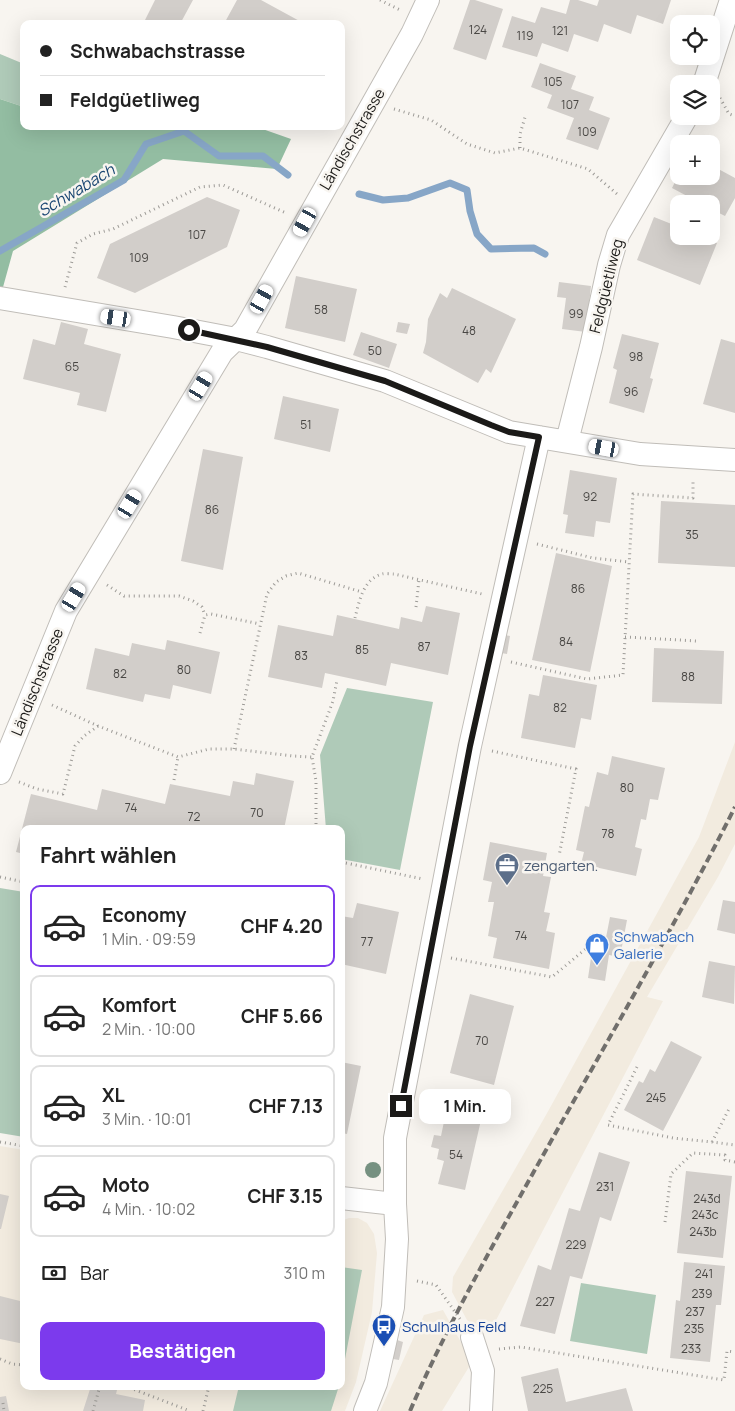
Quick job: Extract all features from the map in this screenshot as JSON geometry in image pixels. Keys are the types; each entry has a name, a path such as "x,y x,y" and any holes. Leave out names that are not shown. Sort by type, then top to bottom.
{"street":[{"name":"Ländischstrasse","path":"9,777 66,611 222,352 245,330 412,34 428,0"},
{"path":"707,75 731,0"},
{"name":"Feldgüetliweg","path":"567,442 609,265 618,235 682,125"},
{"path":"0,298 236,339 385,381 509,432 640,454 735,460"},
{"path":"365,1411 376,1382 393,1307 397,1240 395,1138 470,746 539,437"},
{"path":"345,1198 395,1204"},
{"path":"474,1345 483,1370 480,1411"}],"path":[{"path":"385,106 431,120 467,144 495,153 520,148 588,169 633,207"},
{"path":"520,148 520,134 526,114"},
{"path":"59,308 77,243 93,234 113,229 200,187 223,184 305,222"},
{"path":"502,660 587,679 623,675 633,494 693,498"},
{"path":"531,542 594,558 629,562"},
{"path":"234,749 267,594 276,582 286,576 298,574 362,592"},
{"path":"355,618 362,592 371,581 382,574 394,574 483,594"},
{"path":"416,607 419,580"},
{"path":"106,584 124,596 179,596 202,607 205,615 200,633"},
{"path":"205,615 212,614 260,624"},
{"path":"625,637 697,642"},
{"path":"316,825 316,781 312,757 333,701 337,680"},
{"path":"48,704 178,757 209,749 234,749 312,757"},
{"path":"9,777 37,789 64,794 75,746 84,736 98,726"},
{"path":"492,751 576,769 559,856"},
{"path":"174,780 178,757"},
{"path":"345,863 444,883"},
{"path":"0,877 20,881"},
{"path":"445,957 552,977 588,948 600,950"},
{"path":"637,1067 608,1125 673,1138 735,1145"},
{"path":"712,1142 729,1108"},
{"path":"0,1142 20,1145"},
{"path":"665,1222 671,1174 693,1152 725,1156 725,1160 735,1162"},
{"path":"416,1281 436,1285 474,1345 521,1347 724,1380 727,1351 735,1352"},
{"path":"0,1359 12,1364 20,1365"},
{"path":"93,1411 99,1390"},
{"path":"136,1390 190,1411"},
{"path":"203,1411 208,1390"},
{"path":"3,1403 4,1411"}],"shaded area":[{"path":"735,742 735,844 718,877 647,997 663,1001 494,1324 477,1328 467,1320 452,1292 453,1277 546,1115 699,837"},
{"path":"0,1146 20,1149 20,1390 345,1390 345,1220 358,1218 367,1223 374,1234 377,1253 372,1312 356,1382 345,1411 0,1411"},
{"path":"443,1310 472,1362 442,1411 380,1411 424,1315"}],"green space":[{"path":"0,54 20,62 20,106 0,99"},
{"path":"0,99 20,106 20,130 265,130 291,139 277,169 163,159 13,251 0,298"},
{"path":"347,688 433,702 400,870 345,860 345,825 326,825 320,755"},
{"path":"0,888 20,891 20,1136 0,1133"},
{"path":"345,1268 362,1270 345,1359"},
{"path":"581,1283 656,1295 647,1354 570,1341"},
{"path":"238,1390 338,1390 331,1411 233,1411"}],"building":[{"path":"155,0 193,0 182,20 145,20"},
{"path":"237,0 261,0 298,20 226,20"},
{"path":"470,0 503,9 486,60 453,49"},
{"path":"570,0 578,0 597,6 599,0 671,0 663,24 637,15 631,34 604,24 598,42 574,34 568,52 542,43 537,57 502,47 512,16 535,23 541,7 566,14"},
{"path":"540,63 576,76 571,89 594,97 589,110 610,118 598,150 566,139 574,118 547,108 552,95 531,87"},
{"path":"720,170 735,178 735,198 725,216 720,214 720,195 685,195 672,188 674,185 720,185"},
{"path":"207,197 240,210 227,247 135,293 97,278 110,244"},
{"path":"654,217 670,223 670,245 716,245 700,285 637,260"},
{"path":"296,276 357,289 345,342 285,328"},
{"path":"559,282 591,286 586,332 562,329 566,298 557,297"},
{"path":"452,288 516,319 491,373 486,369 478,383 423,353 428,319 440,293 447,298"},
{"path":"61,322 88,329 84,344 121,354 106,412 77,405 80,393 23,379 33,339 55,345"},
{"path":"398,322 410,324 407,334 396,332"},
{"path":"361,332 397,344 389,368 353,355"},
{"path":"622,334 659,343 650,378 653,379 644,413 609,403 617,370 613,368"},
{"path":"721,339 735,343 735,413 703,404"},
{"path":"283,396 339,409 330,452 274,439"},
{"path":"203,449 243,457 223,570 181,561"},
{"path":"570,470 617,478 610,523 596,521 594,537 565,533 568,515 563,514"},
{"path":"661,501 735,505 735,567 658,563"},
{"path":"556,553 612,566 590,672 532,660"},
{"path":"426,606 460,613 448,675 391,663 386,686 325,673 322,688 268,677 278,625 333,636 337,615 399,629 401,617 422,622"},
{"path":"505,635 510,636 507,654 501,653"},
{"path":"167,640 220,652 211,694 173,685 170,699 145,694 143,702 86,689 95,648 129,656 132,643 165,650"},
{"path":"654,648 724,651 722,704 652,702"},
{"path":"543,675 597,685 591,720 581,718 575,748 521,738 529,694 539,696"},
{"path":"612,756 665,768 658,800 650,799 646,820 641,819 635,847 642,849 636,876 581,864 584,852 576,850 585,806 589,807 597,772 608,775"},
{"path":"256,773 294,781 285,825 23,825 31,794 97,810 102,789 165,804 170,784 230,796 233,781 254,785"},
{"path":"20,837 20,853 16,852"},
{"path":"490,842 547,853 543,876 551,877 544,912 550,913 546,931 555,933 549,969 493,958 497,938 488,936 494,902 488,902 492,882 483,880"},
{"path":"723,900 735,902 735,934 717,930"},
{"path":"357,903 399,912 386,974 345,965 345,917 353,918"},
{"path":"610,917 627,920 620,957 609,955 605,981 588,978 592,951 603,953"},
{"path":"709,961 735,966 734,1004 702,997"},
{"path":"470,994 514,1006 494,1085 450,1073"},
{"path":"671,1041 702,1057 663,1131 624,1110 639,1081 643,1083 650,1069 655,1072"},
{"path":"345,1063 361,1066 347,1134 345,1134"},
{"path":"446,1112 481,1120 465,1190 438,1184 444,1161 437,1159 439,1149 431,1147 434,1135 441,1136"},
{"path":"599,1152 630,1162 611,1221 600,1217 582,1279 570,1276 555,1334 520,1326 538,1265 551,1270 569,1208 580,1211"},
{"path":"686,1171 732,1176 723,1258 677,1253"},
{"path":"0,1194 9,1196 1,1229 0,1229"},
{"path":"684,1262 725,1266 721,1305 716,1305 710,1362 670,1358 676,1300 680,1301"},
{"path":"0,1296 20,1301 20,1343 0,1339"},
{"path":"397,1340 403,1342 399,1360 393,1359"},
{"path":"558,1368 566,1402 626,1388 633,1411 528,1411 521,1377"},
{"path":"90,1390 117,1390 116,1394 145,1400 143,1411 83,1411"},
{"path":"6,1396 9,1411 0,1411 0,1397"}],"waterway":[{"name":"Schwabach","path":"0,251 124,180 146,144 184,131 219,156 263,156 288,175"},
{"name":"Schwabach","path":"359,194 383,200 408,198 450,183 467,190 470,211 477,234 491,249 534,248 545,254"}],"railway":[{"path":"410,1411 438,1351 484,1262 661,946 735,807"}],"place":[{"name":"zengarten.","path":"507,886"},
{"name":"Schwabach Galerie","path":"597,966"},
{"name":"Schulhaus Feld","path":"384,1347"}],"route":[{"path":"189,330 267,347 385,381 509,432 539,437 470,746 401,1106"}]}
